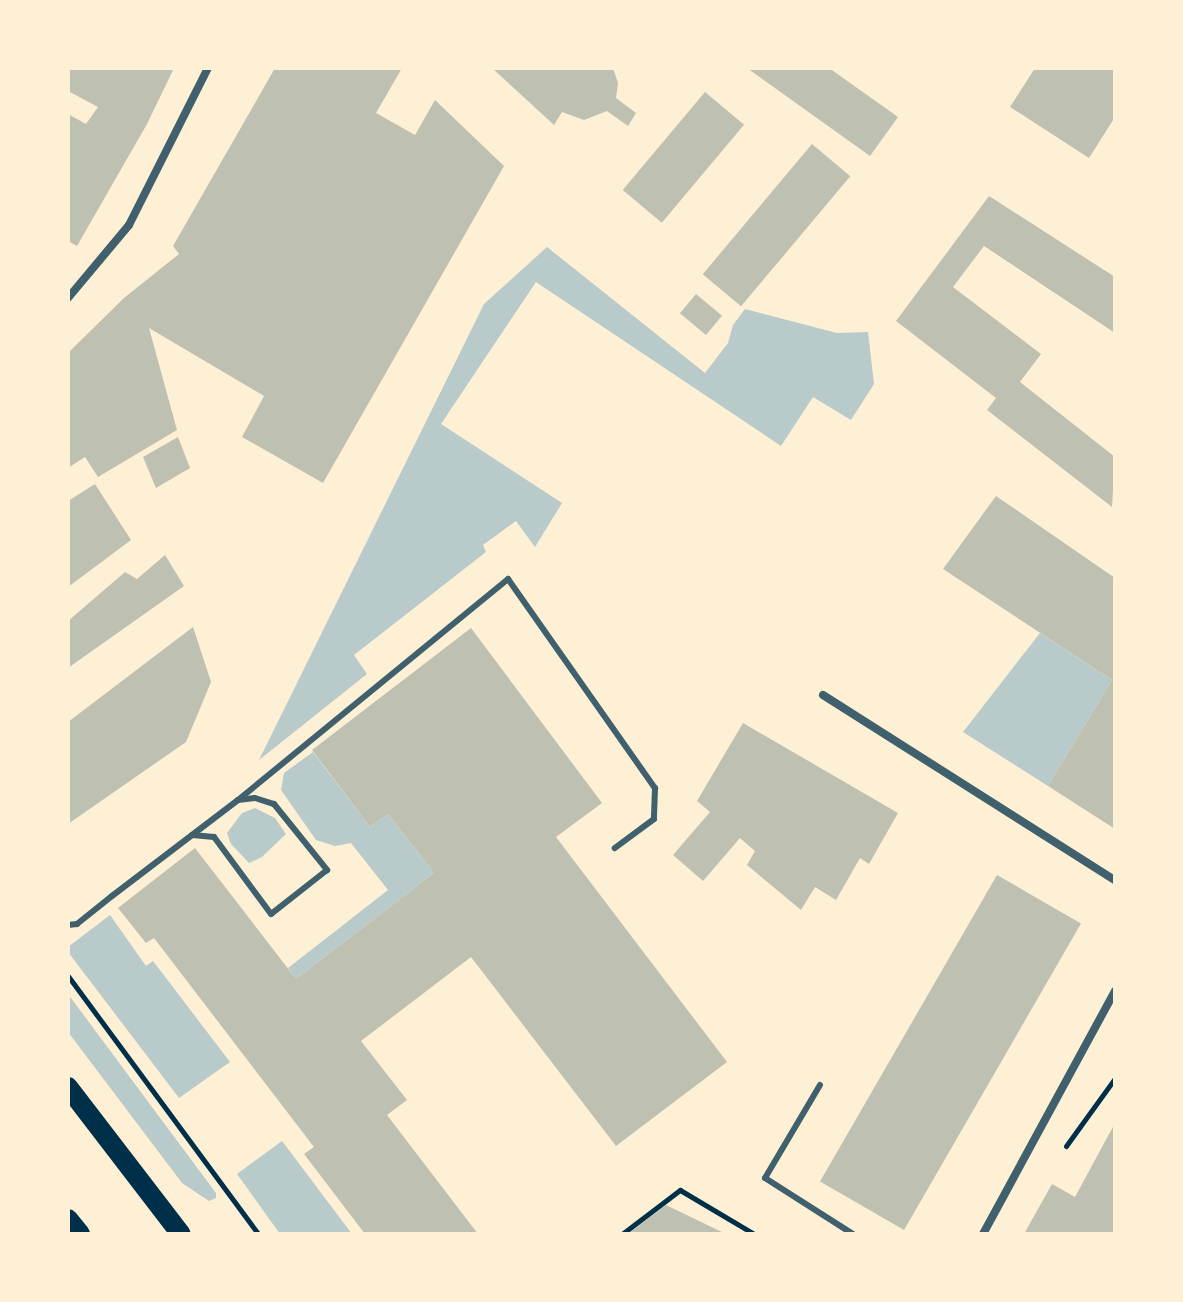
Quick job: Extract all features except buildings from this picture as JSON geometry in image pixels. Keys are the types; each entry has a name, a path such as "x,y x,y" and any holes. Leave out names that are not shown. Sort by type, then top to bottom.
{"main road":[{"path":"68,1087 181,1234"},
{"path":"68,1219 80,1234"}],"street":[{"path":"68,298 129,225 208,68"},
{"path":"823,695 1115,880"},
{"path":"983,1234 1115,991"}],"lane":[{"path":"68,925 77,924 238,800 508,579 655,788 654,819 615,848"},
{"path":"192,835 214,837 271,914 327,870 274,804 255,798 238,800"},
{"path":"820,1085 765,1178 853,1234"}],"path":[{"path":"68,976 258,1234"},
{"path":"1061,1154 1077,1127 1115,1078"},
{"path":"622,1234 680,1190 754,1234"}],"shaded area":[{"path":"547,247 705,373 728,343 733,325 745,309 837,333 868,332 874,384 851,420 813,397 781,446 536,282 441,424 562,503 535,547 516,521 483,545 486,552 354,655 367,674 259,760 484,304"},
{"path":"1040,633 1112,680 1048,786 963,732"},
{"path":"313,752 370,827 388,814 434,873 296,979 288,968 388,890 351,843 335,846 316,840 281,790 284,773"},
{"path":"255,808 275,818 286,834 262,857 249,863 231,844 227,833 242,813"},
{"path":"110,915 146,966 153,961 230,1062 179,1098 68,952 68,947"},
{"path":"68,994 216,1193 216,1198 209,1201 182,1183 68,1032"},
{"path":"282,1141 352,1234 280,1234 237,1174"}]}
